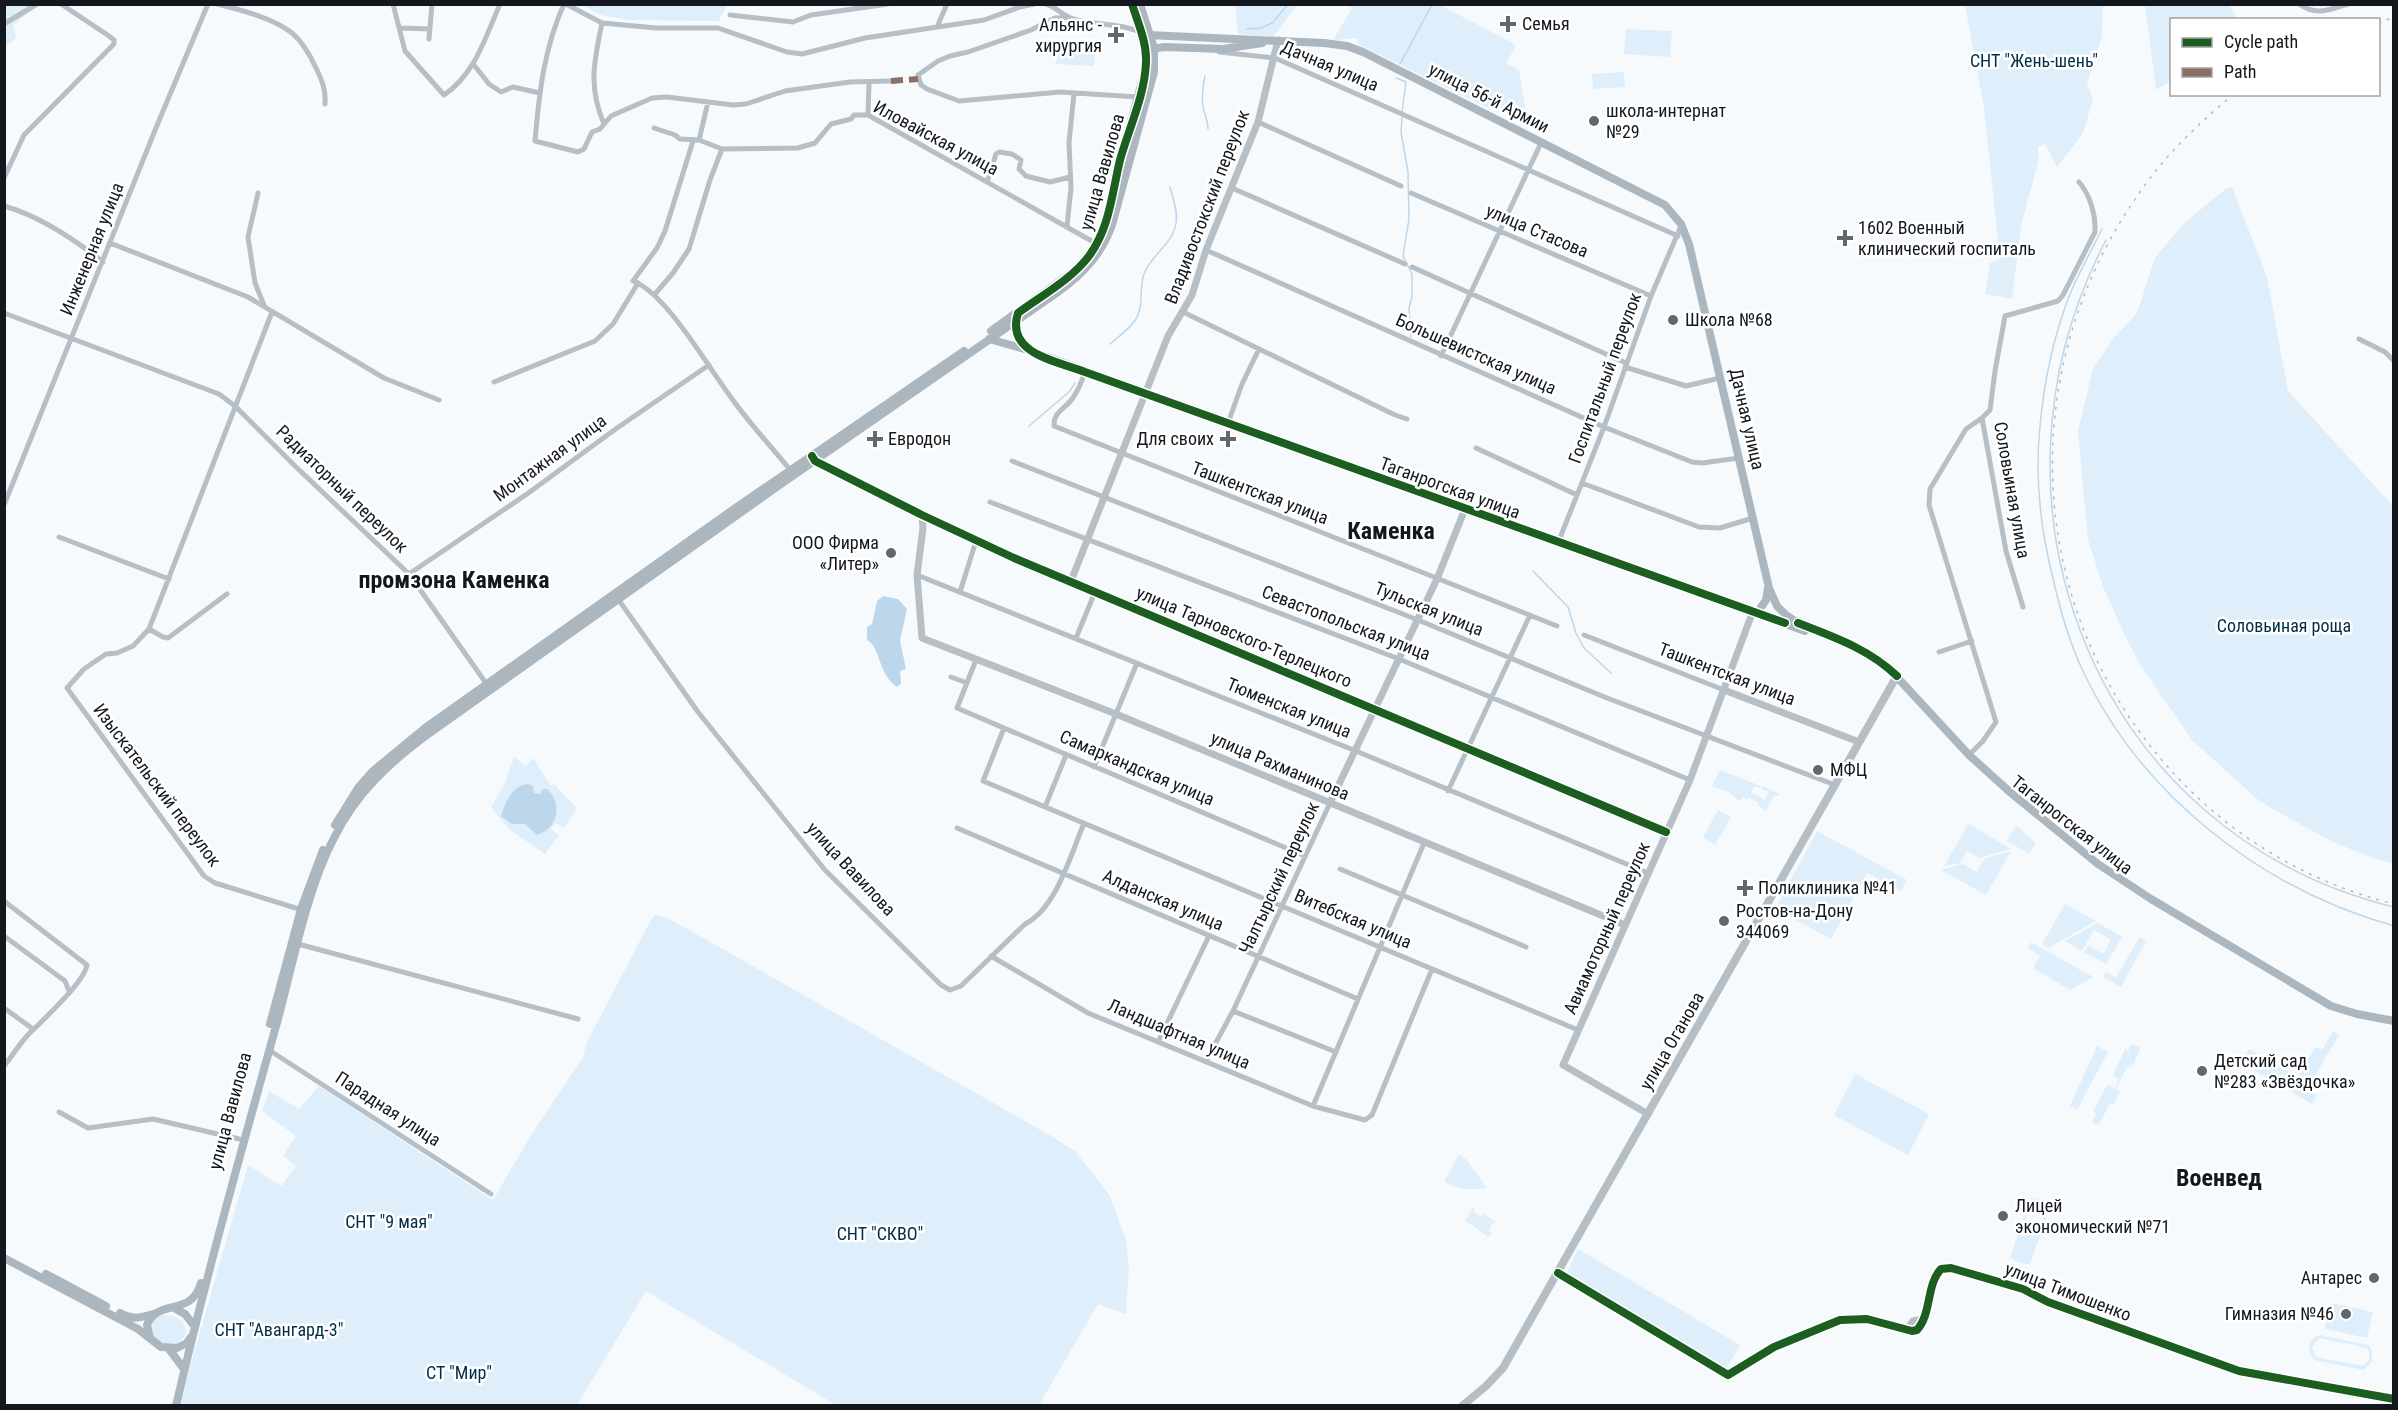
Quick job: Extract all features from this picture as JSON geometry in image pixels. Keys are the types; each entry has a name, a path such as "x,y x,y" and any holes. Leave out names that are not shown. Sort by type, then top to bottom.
{"main road":[{"name":"улица Вавилова","path":"1132,4 1146,34"},
{"name":"улица Вавилова","path":"813,459 1016,317 1071,283 1089,267 1102,248 1114,219 1154,72 1140,4"},
{"name":"Дачная улица","path":"1146,34 1278,40"},
{"path":"1186,47 1209,37"},
{"name":"Дачная улица","path":"1149,49 1186,47 1223,49 1278,40"},
{"name":"улица 56-й Армии","path":"1278,40 1339,44 1363,52 1665,205 1675,214"},
{"name":"улица Вавилова","path":"489,688 614,593 989,339 1078,268 1097,244 1109,212 1149,49"},
{"name":"Дачная улица","path":"1675,214 1689,244 1769,588 1778,606 1798,623"},
{"path":"1016,317 1019,341 1028,350"},
{"name":"Таганрогская улица","path":"989,339 1028,350 1558,543 1755,612 1857,652 1896,679"},
{"name":"улица Вавилова","path":"4,1252 128,1318 140,1318 192,1300 198,1291 304,910 329,834 358,788 373,771 407,742 618,599 792,473"},
{"path":"1755,612 1766,600 1769,588"},
{"name":"Таганрогская улица","path":"1798,623 1859,648 1883,662 1967,757 2098,864 2164,909 2329,1011 2351,1018 2394,1026"},
{"name":"улица Оганова","path":"1462,1406 1503,1368 1896,679"},
{"name":"Таганрогская улица","path":"2164,909 2331,1006 2352,1013 2394,1021"},
{"name":"улица Вавилова","path":"176,1406 298,944 304,910"},
{"path":"4,1258 138,1329 154,1343 169,1349 184,1369"},
{"path":"169,1349 182,1346 194,1331 185,1314 174,1308"},
{"path":"150,1338 147,1324 153,1314"}],"street":[{"path":"4,24 37,4"},
{"path":"4,178 24,135 114,44 114,40 109,36 61,4"},
{"name":"Инженерная улица","path":"4,504 208,4"},
{"path":"217,4 265,20 293,33 304,45 321,78 326,92 325,104"},
{"path":"393,4 405,51 444,95 453,89 474,65 500,4"},
{"path":"429,39 432,4"},
{"path":"891,81 850,82 785,92 746,104 733,105 667,97 652,98 612,116 600,129 592,132 584,149 578,152 535,141 540,93 551,34 565,4 602,23 656,28 718,28 787,52 802,54 865,38 984,20 1034,4"},
{"path":"730,15 793,22 811,15 888,4"},
{"path":"937,27 947,4"},
{"path":"1046,4 1058,9 1068,17"},
{"path":"2299,4 2315,13 2348,4"},
{"path":"1139,97 1047,93 959,101 927,89 918,79 918,75 925,68 950,56 1031,30 1055,18 1068,17 1115,25 1146,34"},
{"path":"602,23 593,75 593,93 604,124"},
{"path":"400,27 430,29"},
{"name":"Владивостокский переулок","path":"1071,581 1168,336 1192,295 1206,250 1258,122 1278,40"},
{"name":"Дачная улица","path":"1209,49 1275,58 1678,236"},
{"path":"474,65 489,84 501,92 513,87 540,93"},
{"path":"868,115 869,83"},
{"path":"1067,226 1071,188 1069,143 1074,93"},
{"path":"494,382 595,341 613,324 665,231 708,102"},
{"name":"Иловайская улица","path":"654,128 680,139 722,149 798,148 810,146 831,124 851,119 854,115 868,115 1097,244"},
{"path":"1258,122 1401,186"},
{"path":"1441,356 1541,143"},
{"path":"655,294 689,249 722,149"},
{"path":"987,182 996,154 999,152 1019,157 1021,160 1019,169 1026,176 1050,182 1070,177"},
{"name":"Соловьиная улица","path":"2023,607 2006,551 1982,418 1990,410 2006,316 2058,301 2095,232 2096,222 2087,194 2079,182"},
{"path":"1232,188 1405,264"},
{"path":"258,193 248,237 255,283 264,307"},
{"name":"улица Стасова","path":"1412,193 1651,296"},
{"path":"5,205 81,245 102,262"},
{"name":"Госпитальный переулок","path":"1558,543 1604,427 1651,296 1678,236 1681,224"},
{"path":"110,243 248,297 384,378 439,400"},
{"name":"Большевистская улица","path":"1206,250 1441,356 1604,427 1692,462 1702,463 1738,458"},
{"path":"1412,267 1471,292 1626,365 1686,386 1720,378"},
{"path":"636,282 655,294 709,365 730,397 792,473"},
{"path":"227,594 168,638 149,628 272,312"},
{"path":"1183,312 1407,419"},
{"name":"Радиаторный переулок","path":"4,313 219,394 235,406 409,574 489,688"},
{"path":"2359,339 2385,352 2394,361"},
{"path":"1228,423 1242,384 1259,349"},
{"name":"Монтажная улица","path":"409,574 527,494 617,428 709,365"},
{"name":"Ташкентская улица","path":"1085,372 1072,400 1057,412 1053,420 1054,426 1557,626"},
{"path":"1967,757 1983,741 1996,722 1929,505 1929,496 1930,489 1966,429 1982,418"},
{"path":"1476,448 1577,495"},
{"name":"улица Тарновского-Терлецкого","path":"813,459 976,541 1666,832"},
{"name":"Тульская улица","path":"1012,461 1418,620 1706,737 1835,785"},
{"path":"1582,483 1699,527 1720,528 1753,518"},
{"name":"Севастопольская улица","path":"990,502 1399,659 1690,780"},
{"name":"Чалтырский переулок","path":"1206,1061 1233,1011 1418,620 1465,509"},
{"path":"917,575 923,528 922,515"},
{"path":"58,537 169,579"},
{"path":"960,592 976,541"},
{"name":"Тюменская улица","path":"917,575 1356,751 1648,873"},
{"name":"улица Рахманинова","path":"917,575 922,638 1116,714 1625,926"},
{"path":"1076,638 1095,592"},
{"name":"улица Вавилова","path":"618,599 698,712 825,870 941,985 950,990 961,986 1025,924 1036,918 1047,904 1084,823"},
{"name":"Авиамоторный переулок","path":"1648,1114 1563,1065 1690,780 1755,612"},
{"path":"1448,790 1530,615"},
{"name":"Изыскательский переулок","path":"149,628 133,645 117,653 106,654 84,669 67,688 204,876 215,883 304,910"},
{"name":"Ташкентская улица","path":"1584,635 1859,742"},
{"path":"1939,652 1972,641"},
{"path":"951,677 967,683 976,660"},
{"path":"1094,767 1137,663"},
{"name":"Самаркандская улица","path":"967,683 957,708 1305,856"},
{"name":"Витебская улица","path":"1004,729 983,781 1578,1030"},
{"path":"1045,807 1066,755"},
{"name":"Алданская улица","path":"957,828 1358,999"},
{"path":"1313,1107 1424,843"},
{"path":"1340,869 1526,947"},
{"path":"4,901 87,965 86,972 44,1021 33,1029 4,1066"},
{"path":"4,936 65,981 69,991"},
{"path":"1158,1042 1209,936"},
{"path":"298,944 578,1019"},
{"name":"Ландшафтная улица","path":"991,956 1088,1013 1313,1107 1365,1120 1372,1114 1432,969"},
{"path":"4,1008 33,1029"},
{"path":"1233,1011 1336,1052"},
{"name":"Парадная улица","path":"269,1050 491,1194"},
{"path":"59,1112 88,1128 153,1119 239,1139"},
{"name":"улица Тимошенко","path":"1558,1273 1728,1375 1774,1347 1840,1320 1867,1319 1907,1329 1913,1321 1923,1319 1936,1274 1941,1269 1951,1268 2023,1289 2048,1302 2239,1371 2394,1399"}],"green space":[{"path":"4,5 38,5 13,25 16,38 5,47"},
{"path":"582,5 727,5 719,21 628,20 601,15"},
{"path":"1235,5 1297,5 1273,37 1238,34"},
{"path":"1346,5 1440,5 1516,45 1506,64 1519,70 1525,108 1488,108 1358,44 1357,38 1333,40 1352,8"},
{"name":"СНТ \"Жень-шень\"","path":"1965,5 2103,5 2102,36 2087,84 2093,99 2083,133 2057,167 2045,144 2038,147 2039,158 2021,226 2012,299 1985,294 1990,263 2000,260 1984,108"},
{"path":"2145,5 2229,5 2237,18 2170,18 2170,82 2156,90"},
{"path":"1626,29 1672,31 1670,57 1624,54"},
{"path":"1057,51 1095,53 1094,66 1056,64"},
{"path":"1624,72 1625,87 1593,89 1592,74"},
{"name":"Соловьиная роща","path":"2232,187 2267,277 2288,391 2393,506 2393,863 2375,859 2331,841 2271,808 2257,799 2192,740 2141,666 2127,640 2104,589 2088,540 2078,432 2093,369 2113,339 2137,313 2155,258 2184,223 2227,188"},
{"path":"514,757 526,766 533,758 551,786 554,784 577,808 564,828 556,823 551,829 559,835 545,854 509,829 491,807 504,785"},
{"path":"1720,770 1761,786 1761,788 1754,786 1751,792 1765,800 1769,792 1762,789 1763,786 1779,794 1774,795 1766,811 1749,797 1747,800 1743,797 1740,801 1728,792 1712,786"},
{"path":"1718,810 1731,817 1715,845 1703,837"},
{"path":"1969,823 2011,849 1981,859 1967,851 1960,863 1944,866"},
{"path":"2016,825 2036,843 2029,854 2007,841"},
{"path":"1817,831 1907,880 1901,891 1867,873 1831,939 1775,909"},
{"path":"2011,851 1986,895 1941,870 1963,864 1977,872 1985,858"},
{"path":"2065,904 2096,921 2048,948 2042,944"},
{"name":"СНТ \"СКВО\"","path":"655,915 668,918 1076,1152 1110,1196 1126,1240 1129,1267 1126,1314 1098,1304 1039,1405 836,1405 646,1291 577,1405 181,1405 248,1165 281,1186 296,1166 283,1156 296,1136 262,1111 269,1091 299,1109 319,1086 493,1200 533,1132 583,1057 587,1042"},
{"path":"2098,923 2122,937 2106,964 2084,952 2088,945 2103,954 2111,940 2094,930 2082,951 2065,941"},
{"path":"2140,937 2146,941 2121,987 2103,977 2106,972 2116,977"},
{"path":"2031,942 2093,977 2070,990 2033,968 2040,956 2028,948"},
{"path":"2333,1031 2339,1035 2309,1086 2302,1082 2300,1074 2315,1047 2322,1050"},
{"path":"2132,1044 2140,1050 2133,1066 2130,1062 2131,1068 2127,1067 2116,1089 2120,1091 2114,1105 2110,1103 2099,1125 2092,1122 2096,1114 2093,1112 2107,1085 2115,1088 2119,1079 2113,1075 2126,1047 2130,1058 2128,1048"},
{"path":"2097,1046 2108,1052 2077,1110 2070,1106"},
{"path":"2249,1049 2296,1076 2300,1084 2317,1095 2312,1104 2247,1066 2246,1054"},
{"path":"1855,1074 1929,1114 1908,1155 1834,1115"},
{"path":"1459,1155 1466,1159 1487,1188 1480,1185 1486,1188 1464,1189 1444,1181"},
{"path":"2031,1198 2042,1199 2051,1205 2030,1264 2019,1263 2010,1257","holes":["2033,1201 2041,1201 2048,1206 2040,1227 2025,1221"]},
{"path":"1473,1207 1474,1212 1482,1217 1484,1214 1497,1223 1493,1223 1489,1230 1492,1233 1489,1237 1478,1230 1482,1223 1478,1229 1465,1221"},
{"path":"1578,1249 1740,1345 1722,1376 1563,1281"},
{"path":"2330,1303 2373,1312 2367,1338 2325,1329"},
{"path":"166,1315 178,1319 185,1327 185,1336 176,1345 164,1344 153,1336 154,1322 158,1317"},
{"path":"2319,1335 2369,1345 2372,1362 2364,1370 2314,1360 2309,1346","holes":["2319,1338 2367,1348 2369,1360 2363,1366 2316,1357 2312,1347"]}],"shaded area":[{"path":"883,596 898,599 907,609 900,641 906,669 900,671 901,684 897,687 886,675 875,648 867,640 867,627 872,624 877,601"},
{"path":"527,784 533,786 534,793 540,794 543,789 547,789 555,802 554,821 544,832 537,835 525,824 512,824 501,816 513,792"}],"waterway":[{"path":"1275,20 1288,4"},
{"path":"1400,64 1432,5"},
{"path":"1247,29 1261,28 1274,22"},
{"path":"1205,76 1202,98 1208,129"},
{"path":"1396,78 1406,82 1402,112"},
{"path":"1402,117 1401,132 1408,172 1409,219 1403,256 1412,274 1412,297 1409,308 1411,337"},
{"path":"1110,344 1136,319 1140,308 1144,274 1174,230 1176,214 1170,187"},
{"path":"2102,229 2074,286 2059,326 2047,376 2039,444 2038,482 2044,538 2061,610 2077,658 2107,714 2137,757 2171,795 2210,830 2252,861 2297,888 2345,909 2394,926"},
{"path":"2106,240 2066,342 2050,446 2057,548 2086,646 2135,734 2204,809 2290,868 2394,907"},
{"path":"1029,426 1070,391 1075,383"},
{"path":"1533,571 1568,607 1576,633 1584,648 1611,673"}],"railway":[{"path":"2380,22 2394,18"},
{"path":"2232,96 2182,141 2138,195 2099,262 2071,333 2056,407 2053,481 2062,555 2083,627 2116,696 2161,759 2185,785 2210,809 2266,850 2327,882 2394,904"}],"marked path":[{"path":"891,81 918,79"}],"cycle path":[{"path":"1132,4 1145,48 1145,74 1140,99 1120,160 1106,222 1096,245 1082,264 1065,280 1018,313 1016,327 1019,338 1026,347 1048,359 1785,623"},
{"path":"812,456 815,461 1014,558 1666,832"},
{"path":"1798,623 1863,651 1897,676"},
{"path":"1558,1273 1728,1375 1774,1347 1840,1320 1867,1319 1912,1331 1917,1330 1925,1316 1936,1276 1941,1269 1951,1268 2023,1289 2048,1302 2239,1371 2394,1399"}],"place":[{"name":"Семья","path":"1508,24"},
{"name":"Альянс - хирургия","path":"1116,35"},
{"name":"школа-интернат №29","path":"1594,121"},
{"name":"1602 Военный клинический госпиталь","path":"1845,238"},
{"name":"Школа №68","path":"1673,320"},
{"name":"Евродон","path":"875,439"},
{"name":"Для своих","path":"1228,439"},
{"name":"ООО Фирма «Литер»","path":"891,553"},
{"name":"МФЦ","path":"1818,770"},
{"name":"Поликлиника №41","path":"1745,888"},
{"name":"Ростов-на-Дону 344069","path":"1724,921"},
{"name":"Детский сад №283 «Звёздочка»","path":"2202,1071"},
{"name":"Лицей экономический №71","path":"2003,1216"},
{"name":"Антарес","path":"2374,1278"},
{"name":"Гимназия №46","path":"2346,1314"}],"district":[{"name":"Каменка","path":"1391,531"},
{"name":"промзона Каменка","path":"454,580"},
{"name":"Военвед","path":"2219,1178"}],"park label":[{"name":"СНТ \"9 мая\"","path":"389,1222"},
{"name":"СНТ \"Авангард-3\"","path":"279,1330"},
{"name":"СТ \"Мир\"","path":"459,1373"}]}
